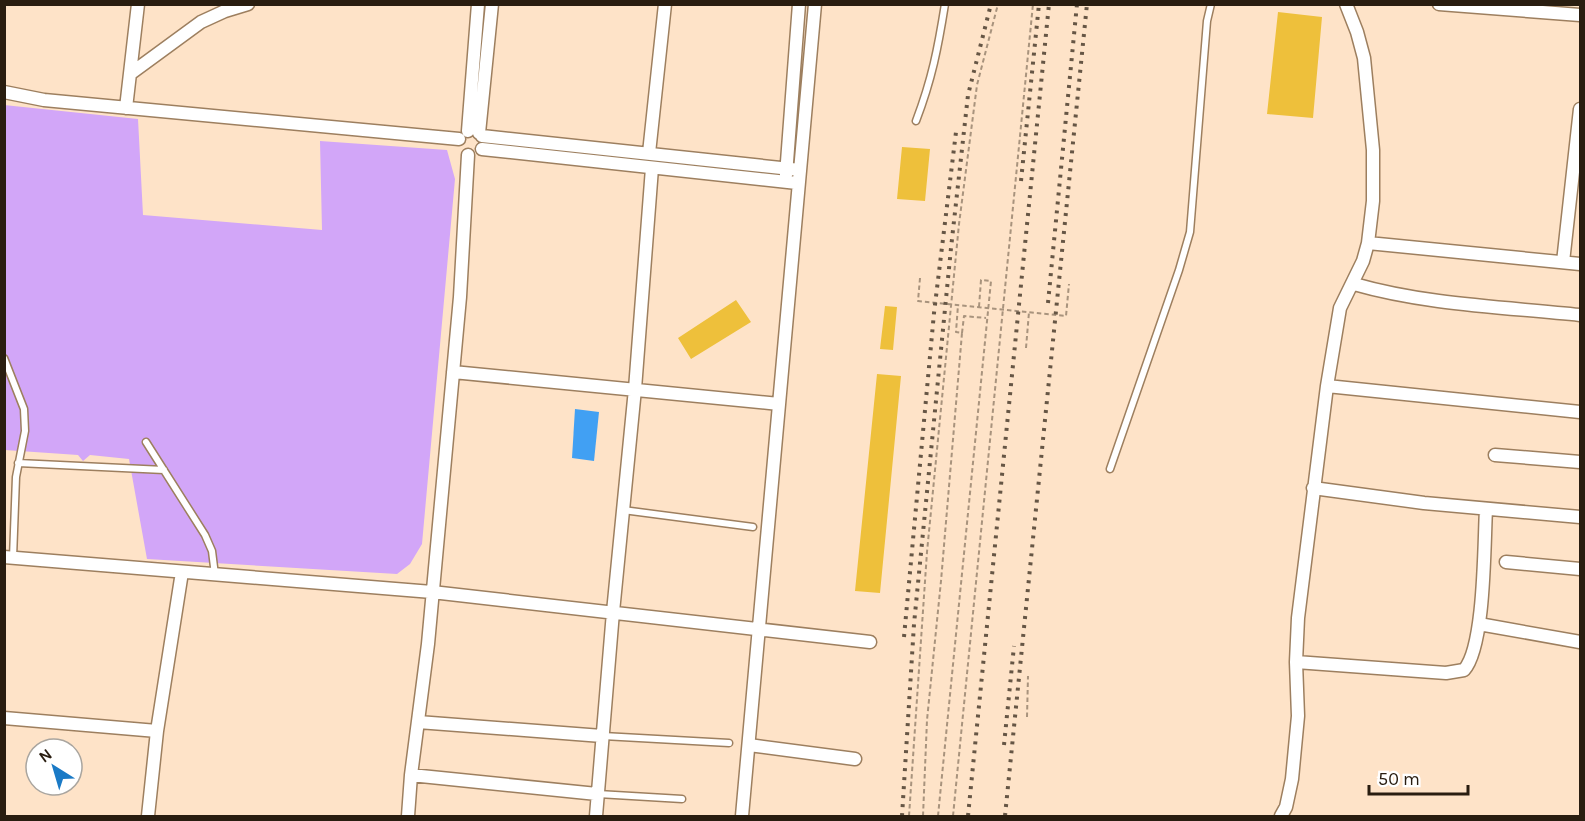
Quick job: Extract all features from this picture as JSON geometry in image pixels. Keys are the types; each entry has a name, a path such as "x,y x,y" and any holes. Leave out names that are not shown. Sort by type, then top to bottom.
{"street":[{"path":"126,108 138,4"},
{"path":"130,74 201,22 248,4"},
{"path":"478,4 474,138 476,154 468,155 459,147 474,138 652,168 791,183"},
{"path":"474,138 492,4"},
{"path":"649,153 665,4"},
{"path":"793,169 800,4"},
{"path":"742,816 779,404 791,183 815,4"},
{"path":"1281,816 1286,807 1293,768 1298,716 1296,662 1298,618 1327,386 1340,309 1354,284 1368,243 1373,201 1370,107 1364,58 1346,4"},
{"path":"1439,4 1504,7 1581,15"},
{"path":"4,92 44,100 649,153 793,169"},
{"path":"1563,262 1581,109"},
{"path":"408,816 453,372 463,257 468,155"},
{"path":"596,816 635,389 652,168"},
{"path":"1368,243 1581,264"},
{"path":"1354,284 1387,294 1416,298 1581,315"},
{"path":"453,372 779,404"},
{"path":"1327,386 1581,412"},
{"path":"1495,455 1581,462"},
{"path":"1313,488 1581,518"},
{"path":"1296,662 1446,674 1464,670 1473,656 1479,624 1486,509"},
{"path":"9,557 432,592 870,642"},
{"path":"1506,562 1581,569"},
{"path":"148,816 157,731 182,572"},
{"path":"1479,624 1581,642"},
{"path":"4,718 157,731"},
{"path":"418,722 602,736"},
{"path":"749,745 855,759"},
{"path":"411,775 597,794"}],"lane":[{"path":"916,121 935,63 945,4"},
{"path":"1110,469 1190,232 1207,21 1211,4"},
{"path":"4,358 24,409 25,431 16,477 9,557"},
{"path":"146,442 204,535 212,551 215,575"},
{"path":"18,462 164,470"},
{"path":"623,510 753,527"},
{"path":"602,736 729,743"},
{"path":"597,794 682,799"}],"path":[{"path":"909,816 927,552 959,224 977,85 998,4"},
{"path":"953,816 1033,4"},
{"path":"920,278 918,301 1066,316 1069,284"},
{"path":"938,816 991,280 981,280 979,307"},
{"path":"958,305 956,332 962,333"},
{"path":"1026,348 1029,312"},
{"path":"923,816 927,720 964,316 987,318"},
{"path":"1027,717 1028,676"}],"shaded area":[{"path":"4,105 138,119 143,215 322,230 320,141 447,150 455,179 422,544 410,564 397,574 147,559 129,459 90,455 83,461 78,455 5,450"}],"water":[{"path":"575,409 599,412 594,461 572,458"}],"building":[{"path":"1278,12 1322,17 1313,118 1267,114"},
{"path":"902,147 930,149 925,201 897,199"},
{"path":"736,300 751,322 691,359 678,338"},
{"path":"885,306 897,307 893,350 880,349"},
{"path":"877,374 901,376 880,593 855,591"}],"railway":[{"path":"902,816 914,624 951,248 968,95 991,4"},
{"path":"1021,181 1039,4"},
{"path":"968,816 1049,4"},
{"path":"1048,303 1077,4"},
{"path":"1005,816 1087,4"},
{"path":"904,637 934,313 956,132"},
{"path":"1004,745 1014,646"}]}
